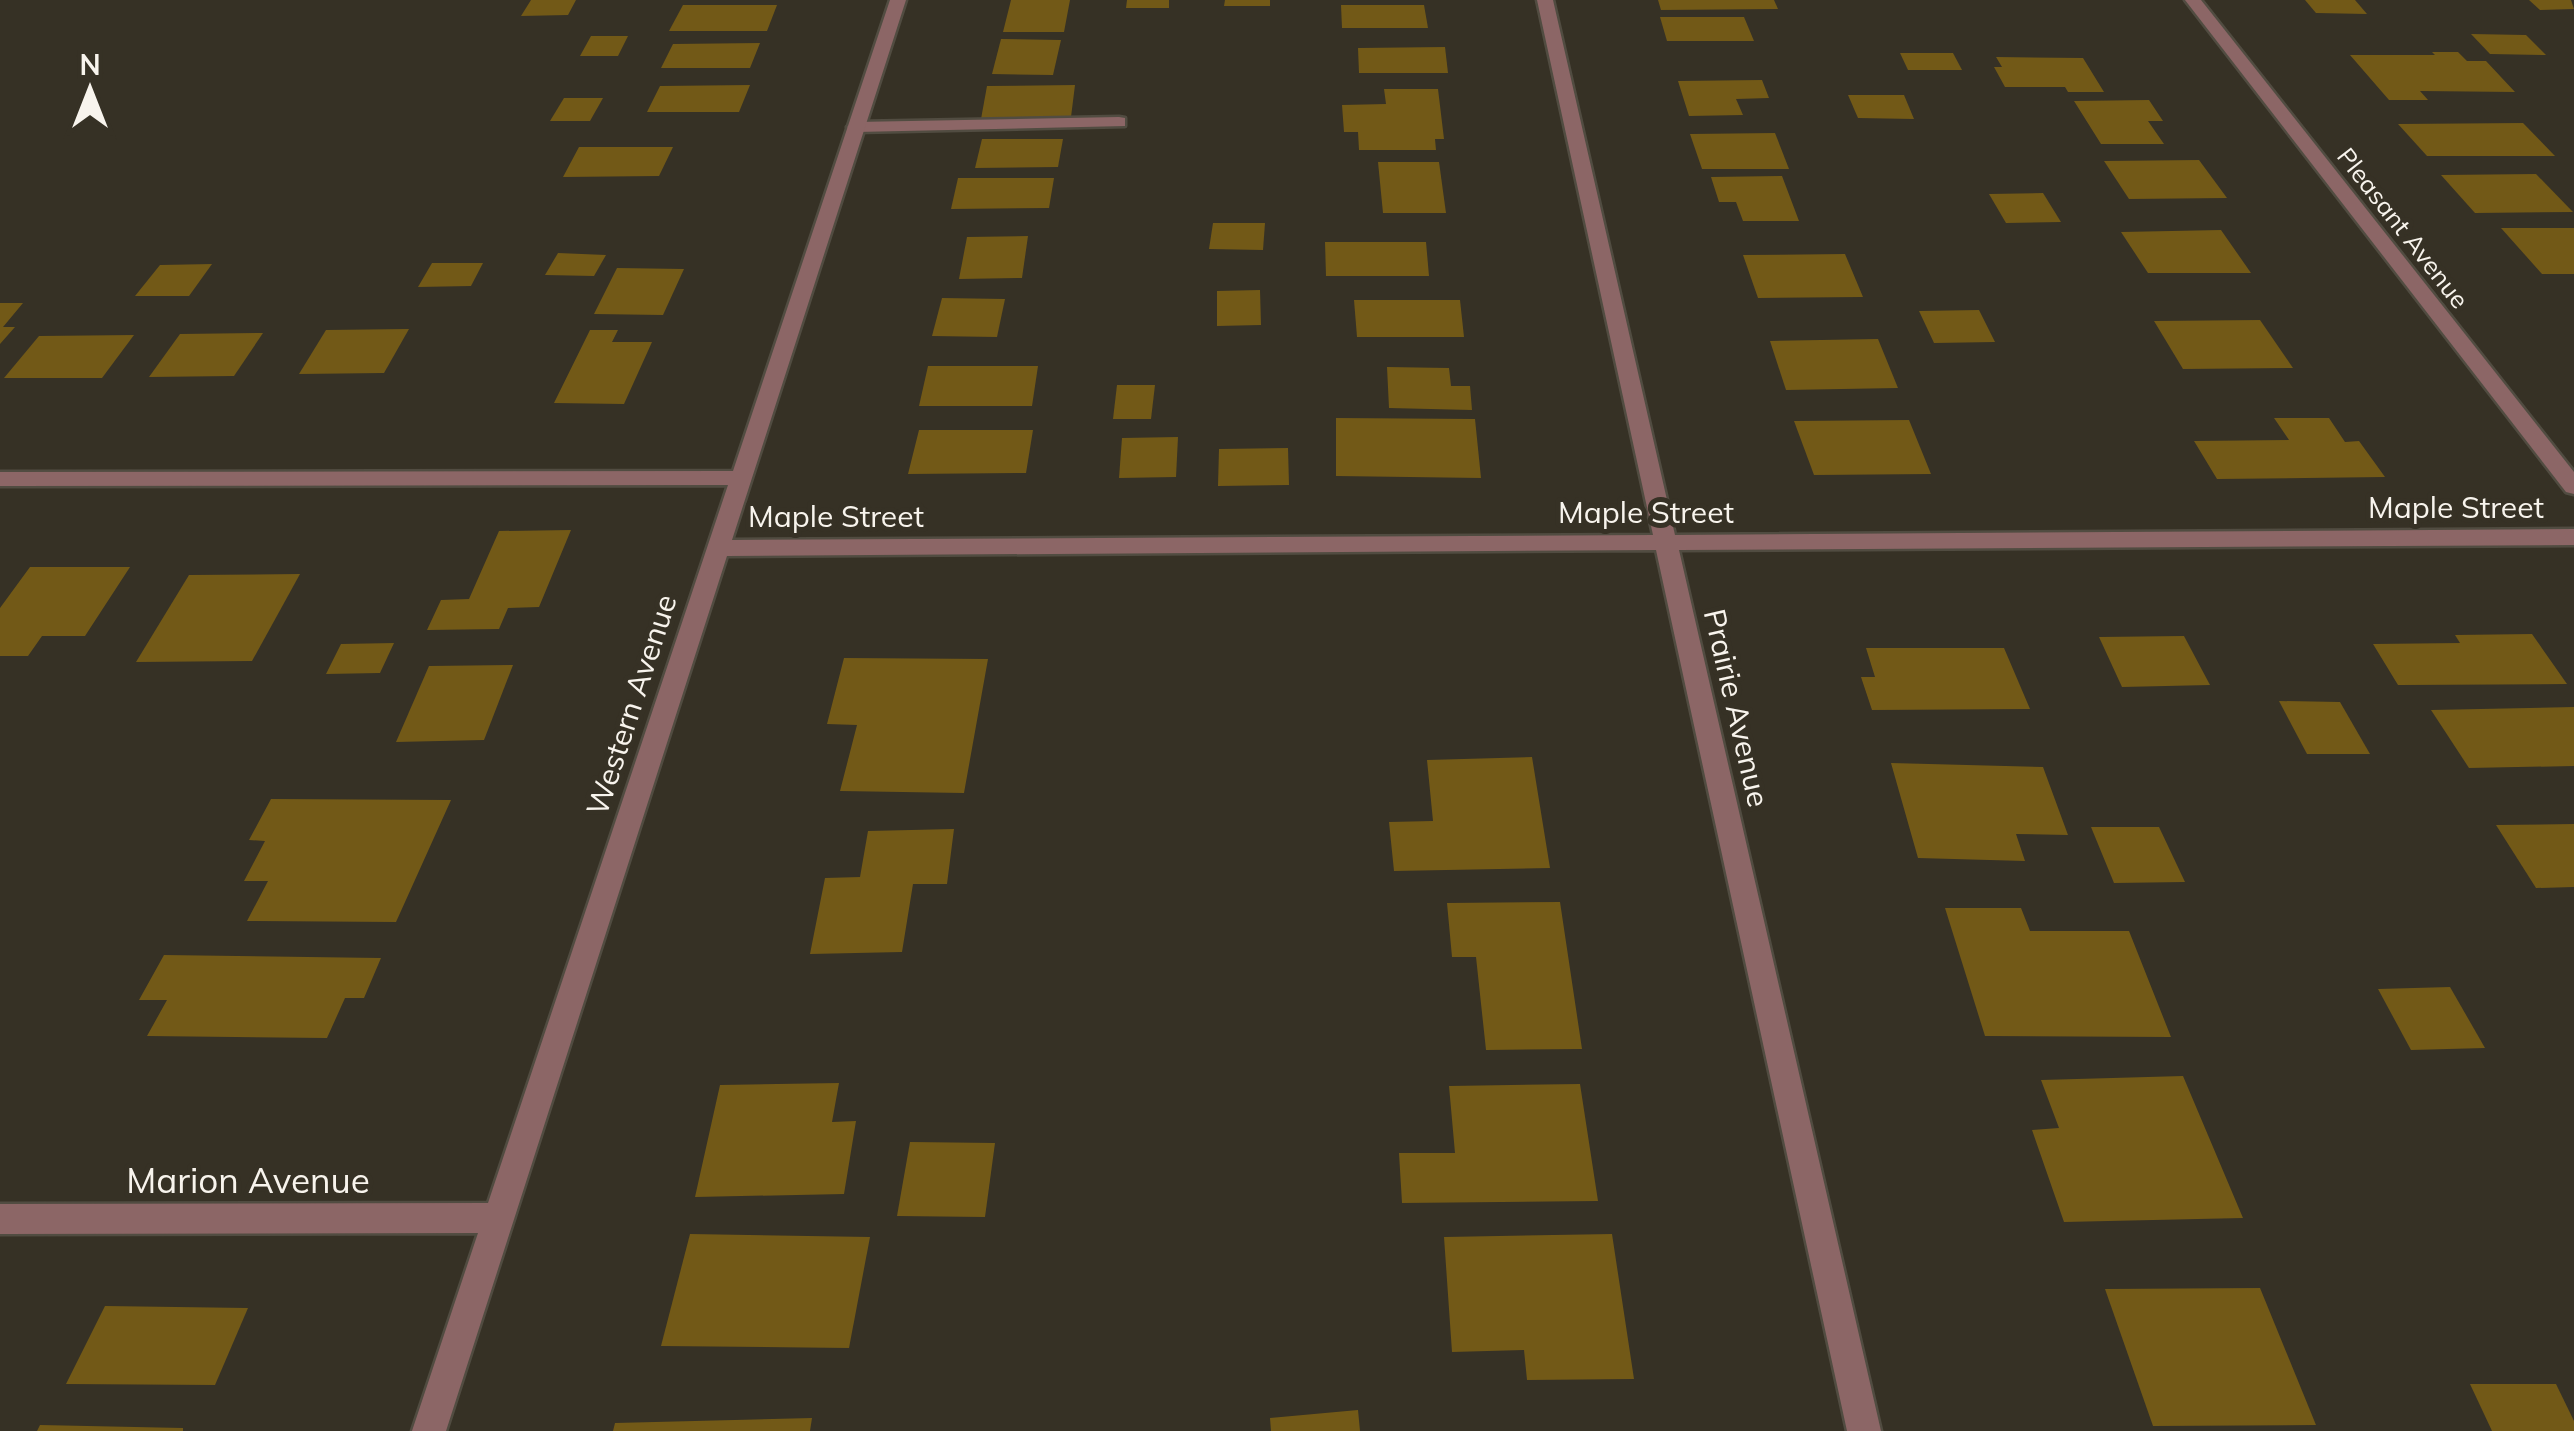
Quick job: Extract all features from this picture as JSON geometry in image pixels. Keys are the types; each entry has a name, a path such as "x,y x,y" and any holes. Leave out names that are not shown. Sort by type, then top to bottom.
{"street":[{"name":"Western Avenue","path":"428,1431 898,0"},
{"name":"Prairie Avenue","path":"1545,0 1864,1431"},
{"name":"Pleasant Avenue","path":"2193,0 2574,487"},
{"path":"856,127 1119,122"},
{"path":"979,124 1111,140"},
{"name":"Maple Street","path":"0,479 741,478"},
{"name":"Maple Street","path":"718,548 2574,538"},
{"name":"Marion Avenue","path":"0,1219 497,1218"}],"building":[{"path":"531,0 576,0 568,15 521,16"},
{"path":"1011,0 1070,0 1064,32 1003,32"},
{"path":"1127,0 1169,0 1169,8 1126,8"},
{"path":"1225,0 1270,0 1270,6 1224,6"},
{"path":"1658,0 1774,0 1778,9 1661,10"},
{"path":"2305,0 2355,0 2367,14 2316,13"},
{"path":"2529,0 2571,0 2574,9 2540,10"},
{"path":"683,5 777,5 767,31 669,31"},
{"path":"1341,5 1424,5 1428,28 1342,28"},
{"path":"1660,17 1744,17 1754,41 1667,41"},
{"path":"2471,34 2526,35 2546,55 2490,54"},
{"path":"591,36 628,36 618,56 580,56"},
{"path":"1001,39 1061,40 1053,75 992,74"},
{"path":"760,43 750,68 661,68 673,44"},
{"path":"1445,47 1448,73 1359,73 1358,48"},
{"path":"2432,52 2458,52 2467,61 2486,61 2515,92 2420,91 2428,100 2389,100 2350,55 2435,55"},
{"path":"1900,53 1953,53 1962,70 1908,70"},
{"path":"1996,57 2083,58 2104,92 2068,92 2065,87 2005,87 1994,67 2002,67"},
{"path":"1762,80 1769,98 1736,99 1743,115 1689,116 1678,81"},
{"path":"750,85 739,112 647,112 660,86"},
{"path":"1075,85 1071,117 981,119 987,86"},
{"path":"1384,89 1438,89 1444,139 1435,139 1436,150 1359,150 1358,132 1344,132 1342,105 1386,104"},
{"path":"1848,95 1904,95 1914,119 1858,118"},
{"path":"564,98 603,98 590,121 550,121"},
{"path":"2149,100 2163,121 2148,121 2164,144 2101,144 2074,101"},
{"path":"2523,123 2555,156 2427,156 2398,124"},
{"path":"1775,133 1789,169 1702,169 1690,134"},
{"path":"982,139 1063,139 1058,167 975,168"},
{"path":"579,147 673,147 659,176 563,177"},
{"path":"2199,160 2227,198 2129,199 2104,161"},
{"path":"1378,162 1439,162 1446,213 1383,213"},
{"path":"2536,174 2573,212 2475,213 2441,175"},
{"path":"1782,176 1799,221 1743,221 1736,202 1719,202 1711,177"},
{"path":"958,178 1054,178 1049,208 951,209"},
{"path":"2043,193 2061,222 2006,223 1989,194"},
{"path":"1213,223 1265,223 1263,250 1209,249"},
{"path":"2501,228 2574,228 2574,274 2542,274"},
{"path":"2221,230 2251,273 2148,273 2121,232"},
{"path":"1028,236 1022,278 959,279 967,237"},
{"path":"1325,242 1426,242 1429,276 1326,276"},
{"path":"558,253 606,255 594,276 545,275"},
{"path":"1845,254 1863,297 1758,298 1743,255"},
{"path":"432,263 483,263 471,286 418,287"},
{"path":"212,264 189,296 135,296 160,265"},
{"path":"617,268 684,269 663,315 594,314"},
{"path":"1260,290 1261,325 1217,326 1217,291"},
{"path":"942,298 1005,299 997,337 932,336"},
{"path":"1354,300 1460,300 1464,337 1357,337"},
{"path":"0,303 23,303 3,327 15,327 0,344"},
{"path":"1979,310 1995,342 1934,343 1919,311"},
{"path":"2260,320 2293,368 2183,369 2154,321"},
{"path":"409,329 384,373 299,374 326,330"},
{"path":"590,330 618,330 612,342 652,342 624,404 554,403"},
{"path":"263,333 234,376 149,377 180,334"},
{"path":"134,335 102,378 4,378 39,336"},
{"path":"1878,339 1898,388 1786,390 1770,341"},
{"path":"928,366 1038,366 1032,406 919,406"},
{"path":"1387,367 1449,368 1451,386 1470,386 1472,410 1389,408"},
{"path":"1117,385 1155,385 1151,419 1113,419"},
{"path":"1336,418 1475,419 1481,478 1336,476"},
{"path":"2274,418 2329,418 2345,442 2359,441 2385,477 2217,479 2194,441 2289,440"},
{"path":"1909,420 1931,474 1814,475 1794,421"},
{"path":"919,430 1033,430 1026,473 908,474"},
{"path":"1178,437 1176,477 1119,478 1122,438"},
{"path":"1288,448 1289,485 1218,486 1219,449"},
{"path":"571,530 539,607 508,608 499,629 427,630 441,600 469,599 499,531"},
{"path":"30,567 130,567 85,636 42,636 28,656 0,656 0,608"},
{"path":"300,574 252,661 136,662 189,575"},
{"path":"2532,634 2567,684 2398,685 2373,644 2460,643 2455,635"},
{"path":"2184,636 2210,685 2122,687 2099,637"},
{"path":"394,643 380,673 326,674 341,644"},
{"path":"1866,648 2004,648 2030,709 1872,710 1861,677 1875,677"},
{"path":"844,658 988,659 964,793 840,791 857,725 827,724"},
{"path":"513,665 484,740 396,742 429,666"},
{"path":"2279,701 2340,702 2370,754 2307,754"},
{"path":"2574,707 2574,766 2469,768 2431,710"},
{"path":"1532,757 1550,868 1394,871 1389,822 1433,821 1427,760"},
{"path":"1891,763 2043,767 2068,835 2016,834 2025,861 1918,858"},
{"path":"271,799 451,800 396,922 247,921 268,881 244,881 265,841 249,840"},
{"path":"2574,824 2574,887 2536,888 2496,825"},
{"path":"2091,827 2159,827 2185,882 2114,883"},
{"path":"954,829 947,884 913,884 902,952 810,954 825,878 860,877 868,831"},
{"path":"1560,902 1582,1049 1486,1050 1476,957 1452,957 1447,903"},
{"path":"1945,908 2021,908 2030,931 2129,931 2171,1037 1985,1036"},
{"path":"164,955 381,958 364,998 345,998 327,1038 147,1036 167,1000 139,1000"},
{"path":"2450,987 2485,1048 2411,1050 2378,989"},
{"path":"2183,1076 2243,1218 2064,1222 2032,1130 2059,1128 2041,1080"},
{"path":"839,1083 832,1122 856,1121 844,1194 695,1197 720,1085"},
{"path":"1580,1084 1598,1201 1402,1203 1399,1153 1455,1153 1449,1086"},
{"path":"910,1142 995,1143 985,1217 897,1216"},
{"path":"690,1234 870,1237 849,1348 661,1346"},
{"path":"1612,1234 1634,1379 1527,1380 1524,1350 1452,1352 1444,1237"},
{"path":"2260,1288 2316,1425 2153,1426 2105,1289"},
{"path":"105,1306 248,1308 215,1385 66,1384"},
{"path":"2470,1384 2556,1384 2574,1421 2574,1431 2492,1431"},
{"path":"1358,1410 1360,1431 1271,1431 1270,1418"},
{"path":"812,1418 810,1431 613,1431 615,1423"},
{"path":"40,1425 183,1428 183,1431 37,1431"}]}
